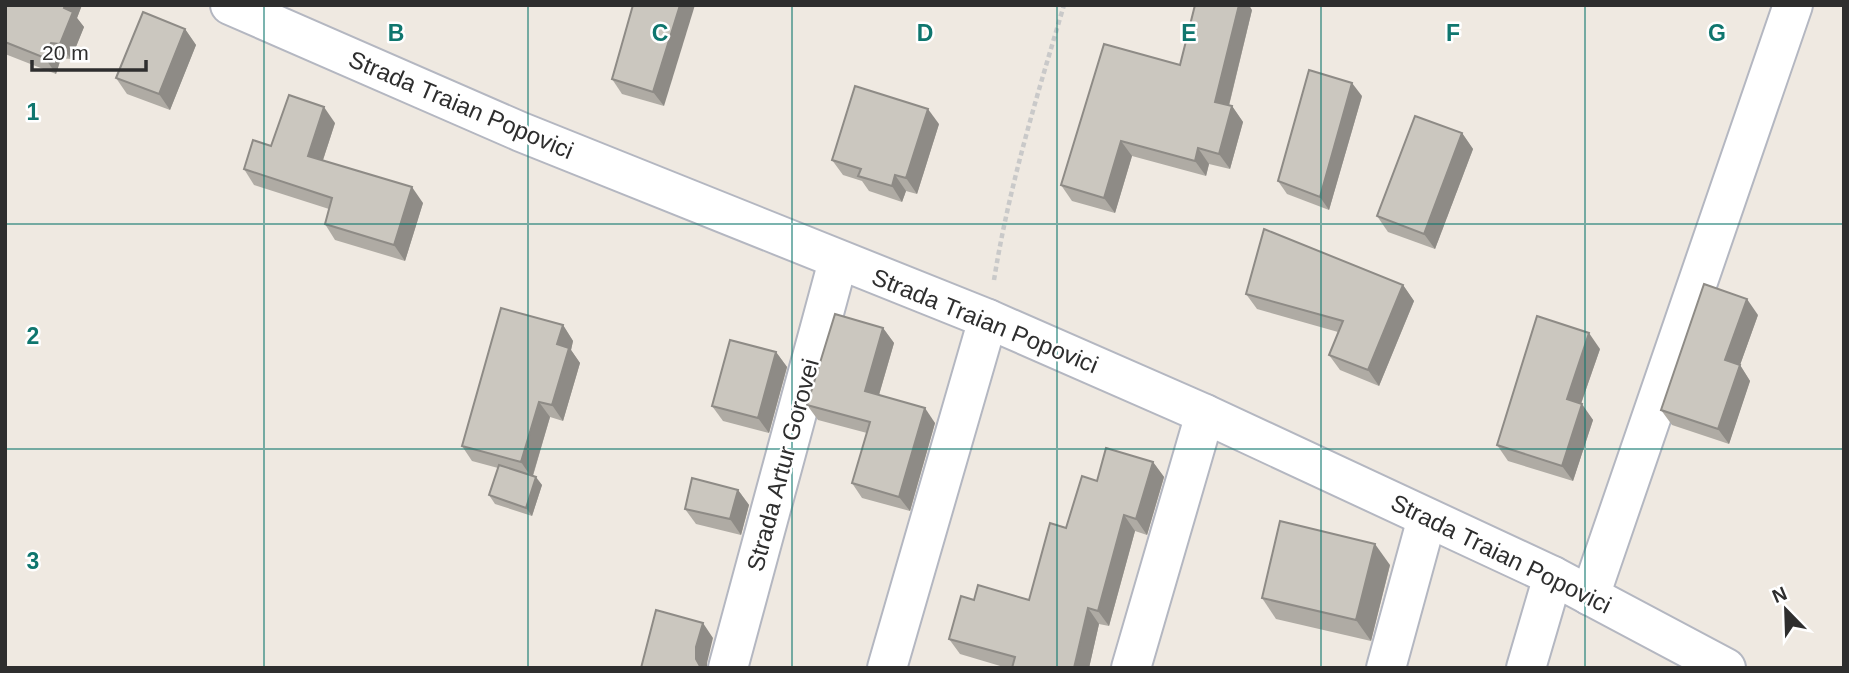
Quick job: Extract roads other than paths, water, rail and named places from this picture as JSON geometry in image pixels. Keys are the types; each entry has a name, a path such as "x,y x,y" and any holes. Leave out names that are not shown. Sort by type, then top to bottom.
{"street":[{"name":"Strada Traian Popovici","path":"230,5 521,132 988,319 1205,414 1553,576 1726,668"},
{"path":"1590,596 1793,5"},
{"name":"Strada Artur Gorovei","path":"728,668 838,261"},
{"path":"887,668 988,319"},
{"path":"1131,668 1205,414"},
{"path":"1386,668 1427,518"},
{"path":"1526,668 1553,576"}]}
